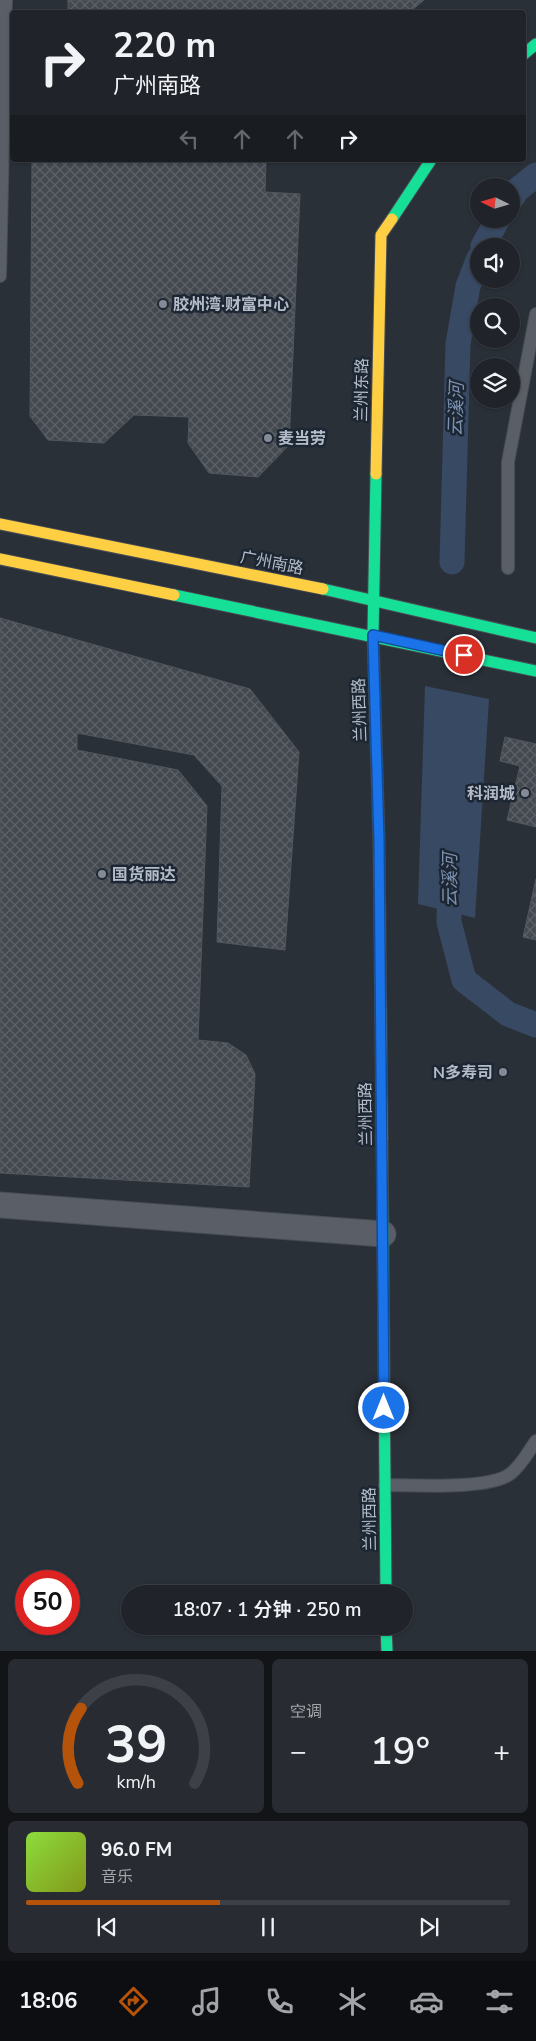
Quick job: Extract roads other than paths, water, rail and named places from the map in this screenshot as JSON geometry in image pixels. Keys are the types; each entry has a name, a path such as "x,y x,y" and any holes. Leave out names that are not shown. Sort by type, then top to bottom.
{"main road":[{"path":"526,52 536,44"},
{"name":"兰州东路","path":"373,635 381,236 430,162"},
{"name":"广州南路","path":"0,524 374,599 536,638"},
{"path":"0,559 536,670"},
{"name":"兰州西路","path":"373,635 379,840 386,1585"},
{"path":"386,1635 386,1651"}],"street":[{"path":"0,1205 383,1234"}],"lane":[{"path":"0,276 6,0"},
{"path":"508,568 508,462 536,314"},
{"path":"385,1485 468,1484 498,1479 509,1475 516,1468 536,1441"}],"water":[{"path":"425,686 489,699 475,918 418,904"}],"waterway":[{"name":"云溪河","path":"520,188 536,175"},
{"name":"云溪河","path":"487,238 493,228"},
{"name":"云溪河","path":"452,562 458,344 470,281"},
{"name":"云溪河","path":"450,878 449,922 464,980 508,1014 536,1025"}],"place":[{"name":"胶州湾·财富中心","path":"163,304"},
{"name":"麦当劳","path":"268,438"},
{"name":"科润城","path":"525,793"},
{"name":"国货丽达","path":"102,874"},
{"name":"N多寿司","path":"503,1072"}]}
